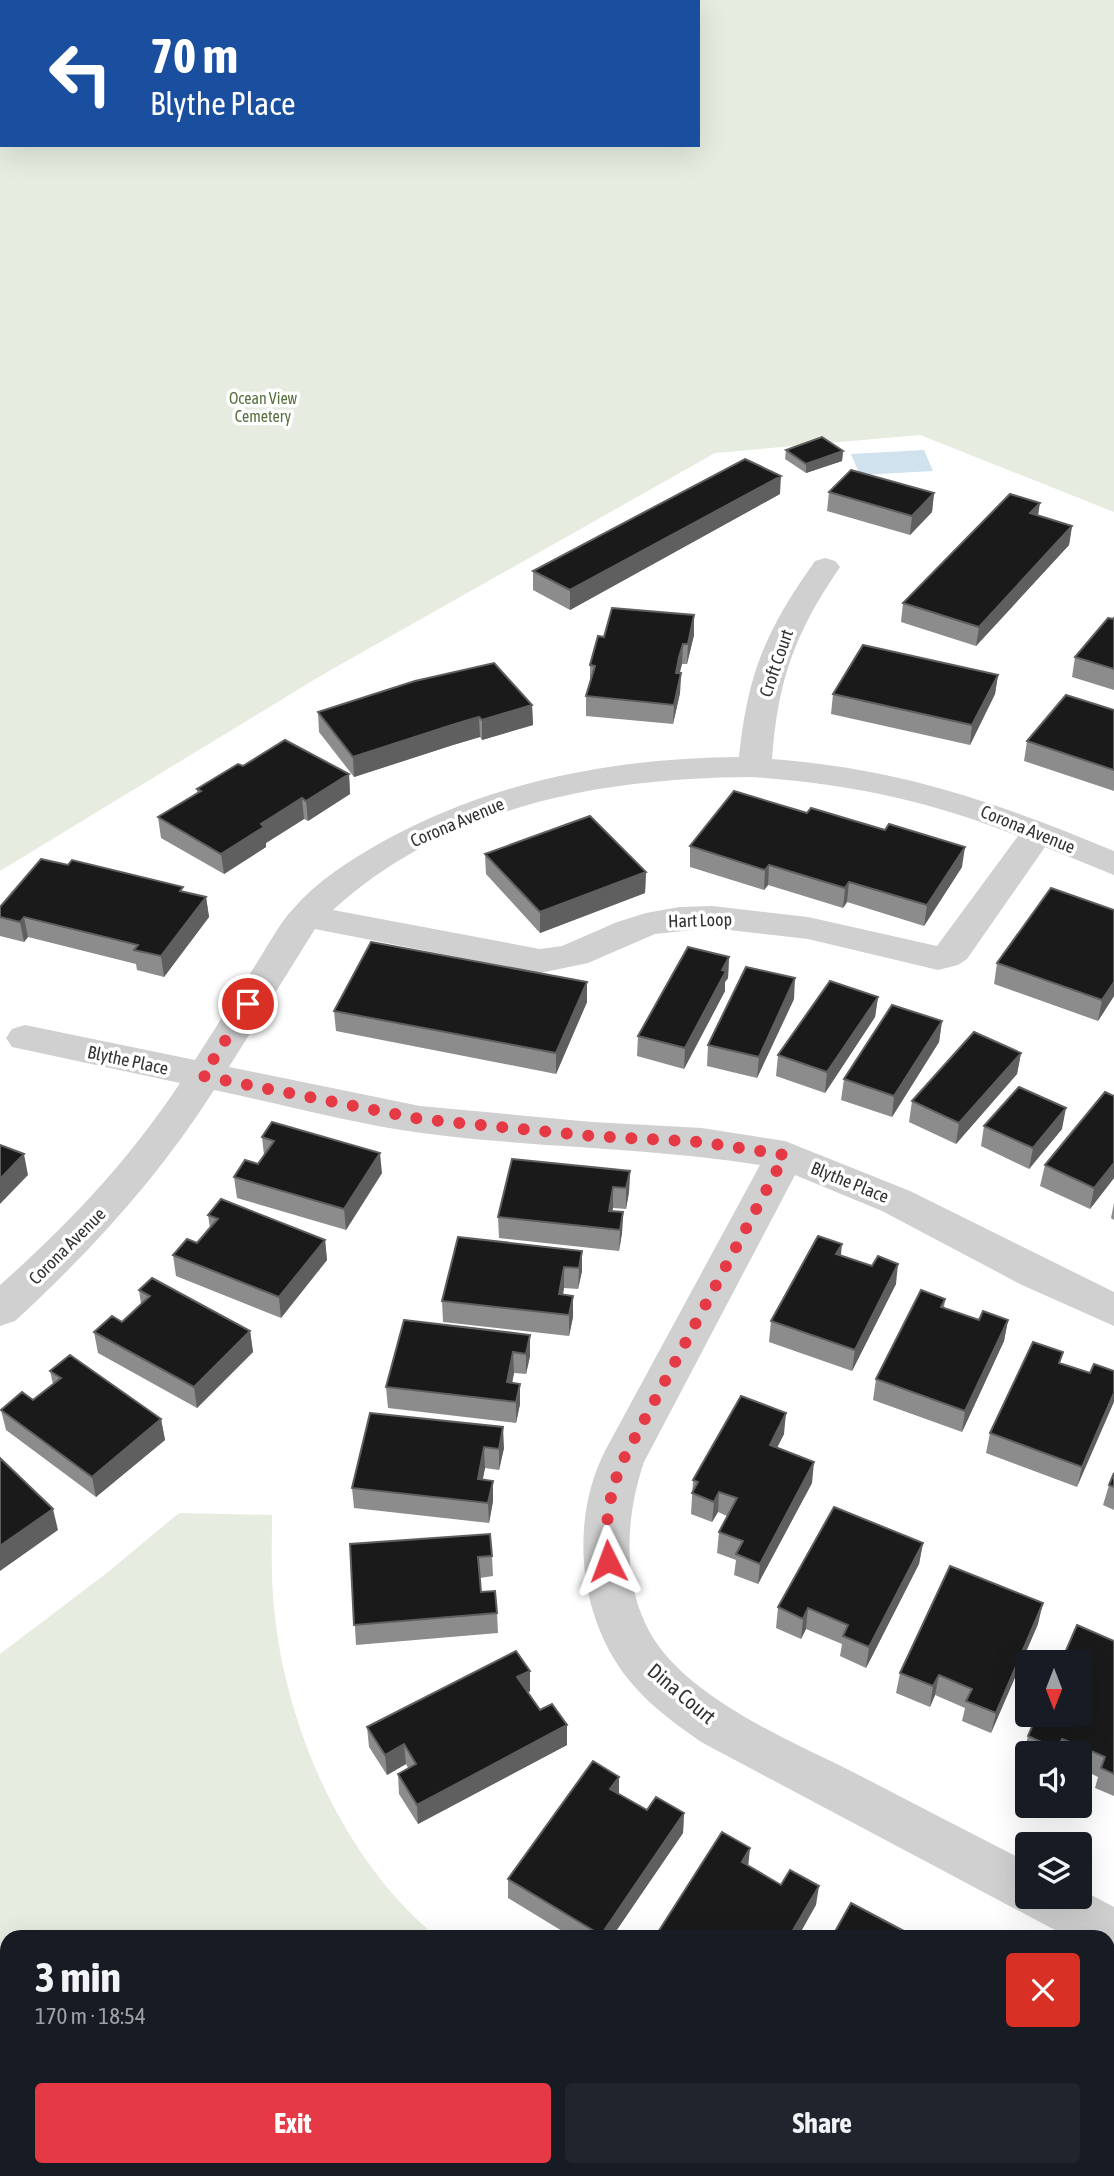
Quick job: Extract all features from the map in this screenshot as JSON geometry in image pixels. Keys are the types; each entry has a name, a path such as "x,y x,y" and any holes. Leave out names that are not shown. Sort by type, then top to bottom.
{"street":[{"name":"Croft Court","path":"755,768 760,708 773,661 792,617 825,567"},
{"name":"Corona Avenue","path":"0,1310 66,1251 131,1179 203,1076 306,916 355,874 406,842 458,818 514,797 579,781 645,771 755,768 845,777 940,796 993,813 1114,864"},
{"name":"Hart Loop","path":"306,916 540,961 563,959 632,930 659,921 690,916 799,926 843,934 925,956 945,958 954,951 1038,832"},
{"name":"Blythe Place","path":"25,1038 420,1119 592,1136 702,1142 785,1155 896,1200 1037,1274 1114,1310"},
{"name":"Dina Court","path":"785,1155 622,1462 610,1493 605,1534 611,1587 627,1636 654,1675 701,1714 747,1743 1015,1883"},
{"path":"1066,1909 1106,1930"}],"green space":[{"name":"Ocean View Cemetery","path":"700,0 1114,0 1114,512 920,435 715,453 322,675 0,871 0,147 700,147"},
{"path":"179,1513 272,1515 272,1585 278,1642 303,1737 322,1783 345,1827 372,1868 403,1905 430,1930 0,1930 0,1654 108,1572"}],"water":[{"path":"924,450 933,471 860,475 851,454"}],"building":[{"path":"822,437 843,451 806,464 786,450"},
{"path":"745,459 781,476 570,590 533,571"},
{"path":"851,470 934,493 912,516 829,492"},
{"path":"1010,494 1040,503 1030,513 1072,526 979,627 903,603"},
{"path":"612,608 694,615 688,644 683,644 679,657 676,673 681,673 674,705 586,696 595,666 590,665 598,636 604,637"},
{"path":"1108,618 1114,618 1114,669 1075,657"},
{"path":"863,645 998,675 972,725 833,694"},
{"path":"494,663 532,705 482,720 479,717 353,757 318,712 415,681"},
{"path":"1066,695 1114,710 1114,770 1027,741"},
{"path":"285,740 349,774 306,801 302,798 261,824 264,827 221,854 158,817 238,764 243,766"},
{"path":"734,791 807,813 811,808 885,830 889,824 965,847 927,905 849,882 845,888 769,865 765,870 690,846"},
{"path":"590,816 646,872 540,912 485,854"},
{"path":"41,859 68,865 72,860 183,887 180,891 206,897 161,956 134,950 138,945 24,917 20,922 0,917 0,907"},
{"path":"1051,888 1114,910 1114,982 1102,1000 997,963"},
{"path":"371,942 587,982 556,1053 334,1011"},
{"path":"688,947 729,957 722,970 726,971 685,1048 638,1036"},
{"path":"746,967 795,978 759,1057 708,1045"},
{"path":"830,981 878,997 827,1072 778,1055"},
{"path":"892,1005 942,1021 894,1096 844,1079"},
{"path":"974,1032 1021,1053 959,1123 912,1101"},
{"path":"1019,1087 1066,1108 1033,1148 984,1126"},
{"path":"1105,1092 1114,1096 1114,1163 1094,1188 1045,1165"},
{"path":"272,1122 380,1153 344,1209 234,1177 245,1160 258,1164 274,1141 262,1137"},
{"path":"0,1145 24,1154 0,1179"},
{"path":"512,1159 630,1171 626,1188 613,1187 609,1211 623,1212 620,1230 498,1217"},
{"path":"221,1199 325,1240 279,1297 173,1255 187,1239 197,1243 218,1219 208,1215"},
{"path":"818,1236 842,1244 836,1254 872,1266 878,1256 898,1264 855,1350 771,1321"},
{"path":"458,1237 582,1251 579,1268 564,1267 559,1294 573,1296 569,1315 442,1301"},
{"path":"152,1278 250,1331 194,1387 94,1332 112,1316 122,1322 150,1296 139,1290"},
{"path":"921,1290 945,1299 941,1307 979,1320 983,1311 1008,1320 965,1411 876,1379"},
{"path":"404,1320 530,1335 526,1354 513,1352 507,1382 520,1384 516,1402 386,1387"},
{"path":"1033,1342 1063,1352 1059,1363 1090,1373 1094,1364 1114,1371 1114,1393 1082,1467 990,1433"},
{"path":"70,1355 161,1419 92,1477 1,1410 22,1392 33,1400 61,1378 50,1371"},
{"path":"741,1396 786,1413 770,1445 814,1462 760,1564 736,1554 743,1541 719,1532 737,1498 719,1492 714,1502 692,1493 698,1482 693,1480"},
{"path":"370,1413 503,1427 499,1449 484,1447 478,1479 493,1481 488,1503 352,1488"},
{"path":"0,1458 53,1509 0,1546"},
{"path":"1114,1473 1114,1487 1109,1485"},
{"path":"834,1507 923,1543 869,1647 843,1636 848,1625 808,1608 803,1619 778,1607"},
{"path":"490,1534 492,1556 478,1557 481,1592 495,1591 497,1613 354,1625 350,1544"},
{"path":"950,1566 1043,1603 1023,1650 1015,1650 1015,1669 996,1713 966,1701 972,1689 939,1675 933,1686 900,1673"},
{"path":"1077,1625 1114,1641 1114,1774 1101,1768 1105,1757 1092,1752 1092,1741 1039,1741 1028,1736 1032,1727 1092,1727 1092,1650 1066,1650"},
{"path":"516,1651 530,1671 517,1677 540,1710 552,1704 567,1725 417,1805 398,1774 416,1764 404,1744 385,1755 367,1727"},
{"path":"593,1761 619,1777 610,1789 647,1810 656,1797 684,1813 604,1930 593,1930 508,1879"},
{"path":"722,1832 750,1848 742,1862 781,1885 790,1870 819,1886 793,1930 659,1930"},
{"path":"851,1903 902,1930 836,1930"}],"route":[{"path":"248,1004 203,1076 420,1119 592,1136 702,1142 785,1155 622,1462 610,1493 605,1534 608,1561"}]}
